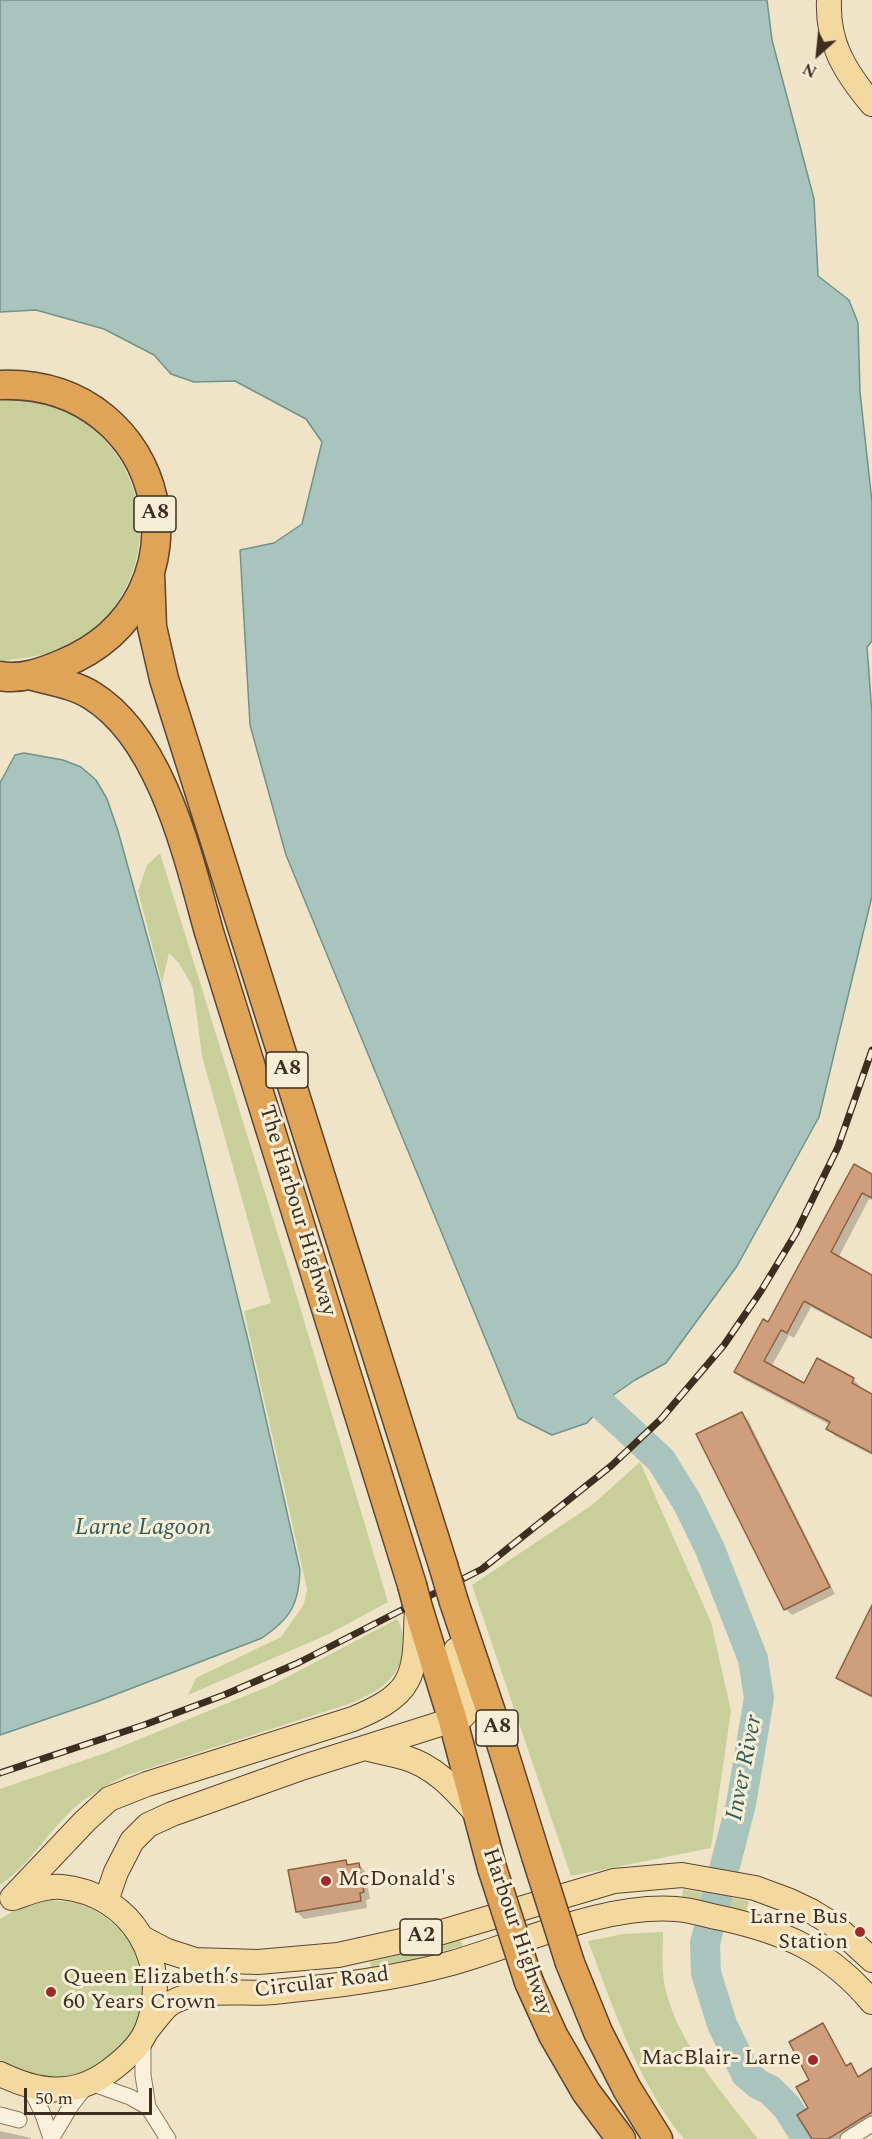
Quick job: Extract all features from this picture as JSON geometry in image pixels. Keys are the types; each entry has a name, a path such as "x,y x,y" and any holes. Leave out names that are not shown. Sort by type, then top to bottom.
{"highway":[{"name":"A8","path":"0,385 17,384 69,397 91,409 115,427 130,444 150,484 154,507 155,551 141,594 128,615 113,632 78,658 30,675 0,676"},
{"name":"A8","path":"150,572 152,627 164,679 411,1466 433,1589 433,1663 453,1721 476,1813"},
{"name":"The Harbour Highway","path":"30,675 72,686 91,695 116,714 138,744 164,790 187,854 209,932 433,1589"},
{"name":"A8","path":"433,1589 496,1727 570,1963 598,2032 627,2089 658,2139"},
{"name":"Harbour Highway","path":"476,1813 529,1982 553,2035 586,2092 621,2139"}],"main road":[{"path":"829,0 834,38 841,63 871,104"},
{"path":"6,1901 110,1799 147,1784 353,1719 375,1709 391,1698 407,1682 433,1589"},
{"path":"106,1901 116,1872 132,1841 148,1825 183,1810 365,1748 453,1721"},
{"path":"365,1748 407,1759 426,1768 449,1783 476,1813"},
{"name":"Circular Road","path":"144,1939 167,1951 195,1960 258,1962 338,1955 442,1932 614,1881 682,1875 741,1885 775,1894 834,1925 872,1960"},
{"name":"A2","path":"0,2074 40,2089 58,2090 89,2084 123,2062 145,2033 154,2005 155,1978 144,1939 122,1913 106,1901 84,1891 59,1887 36,1891 6,1901"},
{"name":"Circular Road","path":"145,2033 167,2006 190,1995 268,1993 343,1986 399,1976 452,1963 604,1915 652,1910 685,1910 773,1932 820,1954 846,1973 872,2002"}],"street":[{"path":"145,2033 144,2074 148,2107 168,2139"},
{"path":"51,2139 72,2104 89,2084 130,2097 148,2107"},
{"path":"29,2086 42,2112 51,2139"},
{"path":"0,2115 19,2120"},
{"path":"848,2139 872,2124"}],"green space":[{"path":"0,397 40,400 67,410 86,422 104,439 130,479 137,501 140,524 139,547 133,570 119,600 100,625 88,636 62,649 43,655 2,661 0,660"},
{"path":"160,853 291,1277 388,1602 329,1634 188,1695 196,1678 281,1637 304,1604 307,1589 244,1311 271,1303 202,1056 193,988 179,963 169,953 162,983 138,891 147,865"},
{"path":"640,1462 711,1622 731,1711 711,1848 571,1876 472,1585 592,1505"},
{"path":"397,1619 403,1642 400,1664 395,1673 381,1687 352,1703 125,1776 80,1803 27,1861 0,1885 0,1789 108,1752 272,1685"},
{"path":"683,1889 749,1901 746,1913 682,1899"},
{"path":"48,1900 72,1902 101,1914 115,1925 133,1948 142,1973 142,1999 136,2024 123,2046 104,2064 79,2076 51,2080 31,2076 0,2061 0,1919 20,1907"},
{"path":"663,1932 664,1984 672,2011 704,2069 758,2139 684,2139 653,2094 628,2044 588,1941 623,1934"},
{"path":"460,1939 463,1946 372,1970 370,1962"}],"water":[{"path":"0,0 767,0 772,40 814,199 818,276 849,300 858,323 860,392 872,502 872,641 867,647 872,714 872,896 819,1117 737,1266 666,1363 612,1396 587,1423 552,1435 518,1418 286,855 250,725 240,550 274,543 302,524 322,442 306,419 235,381 194,382 171,374 154,355 104,329 36,310 0,312"},
{"name":"Larne Lagoon","path":"24,753 63,760 81,767 96,780 107,799 118,831 159,979 249,1344 300,1570 298,1593 291,1610 280,1624 262,1638 96,1702 0,1735 0,783 15,755"}],"building":[{"path":"854,1164 872,1174 872,1198 862,1193 831,1252 872,1275 872,1338 804,1301 787,1333 781,1330 764,1361 804,1383 817,1358 854,1378 852,1383 872,1394 872,1453 826,1429 830,1422 734,1372 763,1319 768,1322"},
{"path":"742,1412 830,1587 784,1610 696,1434"},
{"path":"872,1605 872,1696 836,1678"},
{"name":"McDonald's","path":"346,1860 347,1865 359,1863 364,1892 360,1893 361,1901 296,1912 288,1870"},
{"path":"823,2023 846,2066 851,2063 858,2077 872,2068 872,2112 828,2139 812,2139 797,2115 808,2108 796,2087 809,2080 789,2042"}],"waterway":[{"name":"Inver River","path":"603,1406 661,1460 687,1502 710,1549 753,1659 759,1698 741,1804 705,1943 706,1973 722,2024 746,2074 770,2090 787,2107 807,2139"}],"railway":[{"path":"0,1773 144,1725 224,1695 298,1663 482,1569 611,1466 661,1419 724,1345 761,1291 796,1233 838,1147 872,1050"}],"place":[{"name":"McDonald's","path":"326,1881"},
{"name":"Larne Bus Station","path":"860,1932"},
{"name":"Queen Elizabeth’s 60 Years Crown","path":"51,1992"},
{"name":"MacBlair- Larne","path":"813,2060"}]}
